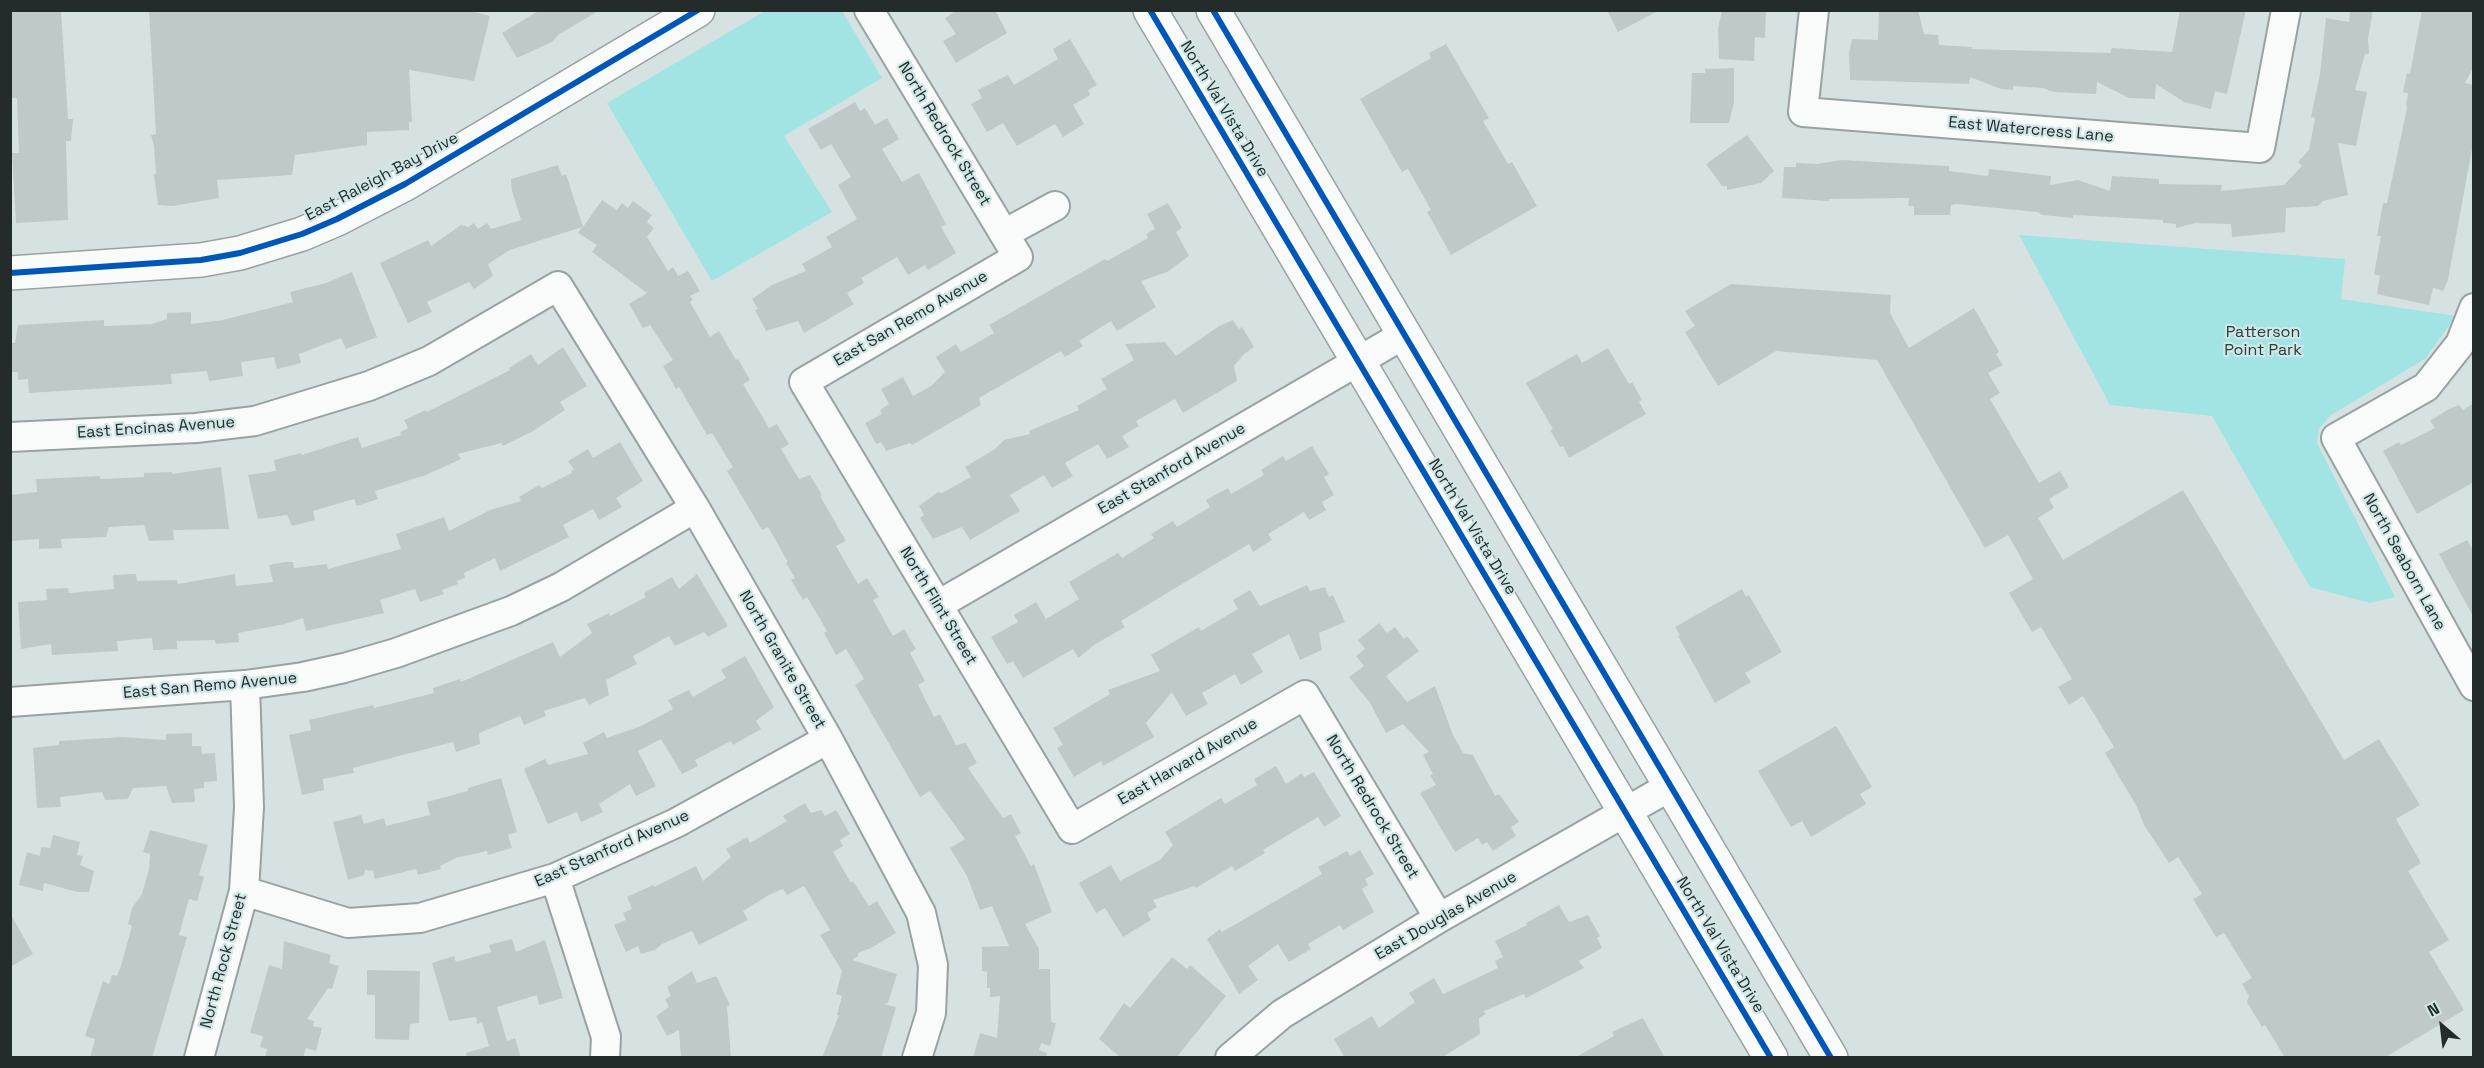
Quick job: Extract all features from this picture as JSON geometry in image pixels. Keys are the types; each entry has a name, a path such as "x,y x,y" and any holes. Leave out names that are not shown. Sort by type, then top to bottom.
{"main road":[{"name":"East Raleigh Bay Drive","path":"10,273 201,260 240,253 302,234 405,184 698,10"},
{"name":"North Val Vista Drive","path":"1150,10 1771,1058"},
{"path":"1214,10 1831,1058"}],"street":[{"name":"North Redrock Street","path":"869,10 1011,246"},
{"name":"East Watercress Lane","path":"1814,10 1803,111 2260,148 2286,10"},
{"name":"East San Remo Avenue","path":"804,382 1011,246 1055,206"},
{"name":"East Encinas Avenue","path":"10,437 196,428 255,421 369,386 429,361 558,286"},
{"name":"North Granite Street","path":"558,286 695,508 828,739 921,913 933,965 931,1013 918,1058"},
{"name":"North Seaborn Lane","path":"2470,672 2336,438 2426,387 2460,344 2474,308"},
{"name":"East Stanford Avenue","path":"938,605 1405,334"},
{"name":"North Flint Street","path":"804,382 1072,829"},
{"name":"East San Remo Avenue","path":"10,702 245,685 303,677 344,668 396,653 511,611 561,587 695,508"},
{"name":"North Rock Street","path":"199,1058 244,891 249,807 245,685"},
{"name":"North Redrock Street","path":"1305,695 1439,918"},
{"name":"East Harvard Avenue","path":"1072,829 1305,695"},
{"name":"East Stanford Avenue","path":"244,891 348,922 420,918 555,878 676,823 828,739"},
{"name":"East Douglas Avenue","path":"1230,1058 1282,1014 1439,918 1671,786"},
{"path":"555,878 606,1037 605,1058"}],"green space":[{"path":"765,11 842,11 882,78 784,136 832,212 712,281 607,103"},
{"name":"Patterson Point Park","path":"2019,235 2345,259 2341,299 2456,316 2425,359 2331,415 2319,429 2317,443 2395,597 2370,603 2310,587 2212,416 2110,405"}],"building":[{"path":"10,10 61,10 68,119 73,119 71,141 66,141 68,220 16,223 12,153 19,153 17,98 10,98"},
{"path":"149,10 467,10 490,16 474,81 409,70 412,122 409,122 409,130 367,132 367,145 295,155 292,175 217,180 219,198 173,206 158,205 154,174 156,174 154,146 151,135 156,134"},
{"path":"540,10 600,10 558,35 552,42 517,58 502,33"},
{"path":"957,10 995,10 1007,33 956,63 943,41 956,34 945,18"},
{"path":"1607,10 1660,10 1618,32"},
{"path":"1722,10 1766,10 1765,38 1755,37 1754,61 1719,59 1718,29"},
{"path":"1879,10 1918,10 1924,34 1938,35 1939,45 1972,47 1972,49 2110,53 2112,48 2172,52 2180,10 2246,10 2227,94 2215,91 2211,109 2184,102 2156,84 2155,99 2129,98 2097,82 2096,94 2054,92 2043,88 2013,86 2013,90 2001,89 1970,77 1969,84 1850,80 1849,53 1852,39 1878,40"},
{"path":"2350,10 2373,10 2368,39 2369,54 2365,54 2355,90 2367,92 2356,146 2338,143 2348,195 2323,201 2318,206 2286,208 2285,232 2232,237 2231,224 2195,223 2176,228 2176,224 2163,223 2163,220 2073,215 2073,218 1956,204 1951,205 1950,215 1914,215 1914,206 1908,206 1909,198 1829,199 1829,201 1782,198 1784,167 1796,167 1796,163 1817,164 1842,160 1949,166 1949,171 1988,176 1989,169 2051,176 2050,185 2078,180 2110,191 2112,176 2159,179 2159,184 2222,185 2221,191 2284,185 2302,166 2298,162 2309,150 2315,118 2311,117 2320,74 2326,18 2349,22"},
{"path":"2422,10 2474,10 2474,66 2465,83 2474,85 2474,138 2448,280 2443,291 2433,288 2429,305 2377,294 2380,276 2374,274 2381,236 2377,236 2383,203 2387,203 2407,108 2408,93 2403,92 2407,73 2410,74"},
{"path":"1070,39 1097,85 1088,90 1090,95 1073,105 1084,124 1063,137 1055,124 1017,146 1003,123 987,132 971,104 982,98 978,90 1008,75 1014,85 1058,59 1053,49"},
{"path":"1446,44 1489,118 1483,121 1508,164 1512,162 1537,206 1451,255 1427,212 1431,210 1408,169 1402,172 1360,99 1431,58 1429,53"},
{"path":"1734,68 1734,102 1729,123 1690,123 1692,73 1705,73 1705,69"},
{"path":"855,102 860,111 865,108 875,125 887,118 899,139 882,149 902,182 919,173 946,224 941,227 956,253 928,270 925,265 908,275 897,257 861,278 864,283 847,293 854,304 804,333 798,321 766,331 752,299 772,285 806,271 802,264 832,247 826,237 857,219 838,185 851,177 831,144 821,150 808,129"},
{"path":"1747,135 1774,171 1761,183 1727,190 1727,186 1722,186 1706,164"},
{"path":"558,165 562,176 566,174 583,227 602,200 617,210 622,203 628,208 633,201 652,215 647,222 654,228 647,237 668,271 673,267 678,276 688,271 700,291 690,296 693,300 690,302 710,337 719,331 736,360 738,359 750,380 743,384 769,428 777,424 789,444 781,449 799,479 810,475 822,495 820,496 846,541 836,546 858,584 867,578 879,597 873,600 893,636 904,629 916,649 910,653 925,681 918,685 934,717 940,714 956,745 966,743 977,763 968,768 1003,818 1011,814 1021,833 1015,836 1031,866 1034,864 1052,912 1025,924 1039,949 1039,969 1050,969 1051,1022 1056,1023 1050,1046 1041,1043 1039,1050 1047,1053 1046,1058 973,1058 980,1033 997,1038 1000,996 990,997 990,988 987,988 987,972 982,971 982,947 1009,946 992,906 980,910 967,876 950,848 965,839 930,791 920,797 855,685 864,679 846,649 836,655 824,633 827,631 807,597 803,600 791,580 795,578 768,527 762,530 727,471 733,467 712,433 707,435 679,387 676,389 663,366 673,360 650,325 643,328 629,304 647,293 592,252 597,245 578,233 582,227 510,250 488,264 493,276 474,289 469,282 427,302 432,312 408,323 380,263 428,240 431,246 461,225 468,227 474,223 478,229 487,223 491,229 521,220 512,191 511,179"},
{"path":"1168,203 1182,228 1176,232 1189,256 1167,272 1141,281 1156,307 1117,331 1111,321 1079,341 1083,346 1065,357 1061,351 979,398 981,405 912,445 910,443 886,451 881,442 876,444 865,423 882,414 880,410 889,404 881,389 903,377 913,396 931,386 945,372 936,357 956,344 961,352 994,333 989,325 1105,259 1107,261 1148,238 1146,234 1155,229 1147,214"},
{"path":"352,272 377,337 346,349 341,338 299,354 301,363 277,369 274,357 241,362 243,376 209,381 207,371 171,374 172,384 29,393 28,379 18,380 18,372 10,372 10,343 15,343 18,325 104,320 104,326 152,324 167,319 167,313 191,312 191,324 223,320 293,302 290,292 326,283"},
{"path":"1731,284 1891,295 1890,313 1909,348 1974,308 1999,352 1996,354 2003,365 1988,373 2000,393 1990,399 2039,483 2060,471 2069,487 2049,499 2054,508 2038,518 2063,560 2183,490 2344,760 2379,739 2420,805 2396,819 2421,863 2408,871 2449,940 2429,952 2464,1010 2384,1058 2285,1058 2265,1025 2262,1027 2247,1002 2249,996 2242,984 2252,978 2224,933 2216,937 2193,899 2202,894 2178,857 2169,863 2144,825 2137,807 2105,753 2114,747 2083,696 2069,705 2058,687 2072,679 2041,627 2032,632 2009,593 2033,579 2008,535 1985,548 1877,360 1776,351 1718,386 1685,332 1695,326 1685,311"},
{"path":"1233,320 1239,329 1242,327 1254,347 1244,354 1234,366 1237,381 1183,413 1175,399 1136,421 1139,426 1122,436 1129,447 1107,459 1098,444 1065,463 1073,476 1052,488 1044,475 1010,495 1020,511 970,540 962,527 933,539 920,518 924,515 919,506 938,492 942,493 971,477 965,467 995,449 1004,440 1030,434 1029,431 1079,410 1077,406 1107,389 1101,379 1134,360 1125,344 1165,342 1176,356 1219,326"},
{"path":"563,347 587,386 560,402 565,410 533,431 503,446 501,443 458,454 461,459 426,475 375,491 378,499 357,506 354,499 313,511 315,520 292,526 287,515 258,519 248,475 276,471 274,460 301,453 302,455 358,437 362,448 401,435 400,432 408,428 404,420 426,410 427,412 510,370 509,368 531,354 538,365"},
{"path":"1608,348 1629,384 1632,382 1642,400 1639,402 1646,414 1569,458 1550,430 1553,429 1526,383 1577,354 1582,363"},
{"path":"2474,403 2474,482 2417,514 2383,451 2435,428 2430,421 2449,409 2459,405 2463,410"},
{"path":"620,442 643,481 616,498 622,507 599,520 593,509 563,525 569,537 500,571 495,558 464,573 465,578 457,581 458,584 442,590 444,594 420,602 415,589 380,600 384,613 306,631 303,618 238,633 239,642 216,644 215,640 177,641 177,649 153,650 152,638 117,641 118,651 52,655 51,644 21,649 18,602 47,600 46,589 68,588 69,593 114,589 113,575 136,574 137,581 177,580 178,584 235,574 236,586 273,582 269,565 285,562 293,562 294,568 327,564 328,569 401,549 396,534 444,517 449,531 490,510 521,501 519,497 539,485 542,488 572,473 574,469 568,461 588,449 593,458"},
{"path":"1312,446 1329,474 1324,477 1334,495 1322,502 1326,510 1309,520 1304,512 1268,534 1272,540 1253,552 1249,544 1121,621 1125,627 1094,645 1078,658 1073,649 1023,678 1013,661 1007,664 991,637 1018,622 1014,615 1036,602 1046,619 1079,599 1069,582 1118,553 1122,558 1154,538 1151,534 1173,521 1177,527 1210,507 1206,500 1228,488 1231,494 1264,475 1261,470 1283,456 1286,461"},
{"path":"221,467 229,529 173,530 174,540 149,541 144,525 109,527 106,537 61,539 62,548 39,549 39,539 10,541 10,495 37,492 36,479 100,476 100,479 144,477 144,473 172,472 172,474"},
{"path":"2467,540 2474,552 2474,618 2439,554"},
{"path":"697,574 728,626 708,637 704,632 675,646 669,636 633,656 637,664 606,680 609,695 589,705 585,698 544,711 546,716 524,725 520,716 479,733 480,744 456,752 453,742 353,768 354,773 323,779 324,790 302,795 289,735 311,730 309,720 373,705 374,708 434,693 433,688 460,679 461,682 553,642 560,657 592,633 587,624 609,613 610,616 646,597 644,593 672,577 679,589"},
{"path":"1307,585 1310,591 1325,587 1329,597 1333,595 1345,622 1319,633 1322,650 1300,660 1289,634 1252,654 1263,672 1241,685 1235,674 1202,693 1208,704 1186,716 1172,692 1146,723 1154,737 1103,766 1101,761 1074,777 1057,748 1063,745 1053,728 1110,694 1108,690 1160,671 1151,655 1199,627 1201,631 1238,609 1233,600 1250,590 1260,606"},
{"path":"1742,589 1746,597 1749,595 1782,652 1745,673 1751,682 1715,703 1675,627"},
{"path":"1379,623 1387,633 1395,627 1404,639 1407,636 1419,651 1386,676 1407,702 1435,686 1453,735 1463,753 1473,755 1495,796 1499,794 1519,822 1511,827 1516,836 1493,851 1487,842 1482,845 1478,838 1455,852 1420,793 1436,785 1423,755 1429,752 1403,724 1386,733 1370,703 1349,677 1364,666 1356,656 1365,649 1358,640"},
{"path":"745,656 774,707 756,721 761,729 733,745 731,741 695,760 698,766 682,774 661,739 638,751 656,786 636,796 630,784 599,804 603,812 581,822 577,812 548,824 524,769 545,759 548,765 588,754 583,743 604,732 607,738 641,726 673,709 668,700 689,690 693,697 726,678 721,670"},
{"path":"1836,726 1872,787 1860,794 1866,804 1811,837 1802,821 1791,827 1758,771"},
{"path":"192,733 192,746 201,746 202,754 215,753 217,781 204,782 204,788 194,789 195,802 172,803 166,786 133,788 128,799 105,800 102,792 60,797 61,807 37,808 33,748 59,745 59,741 122,737 166,740 166,734"},
{"path":"1276,766 1286,784 1302,773 1304,777 1314,772 1341,816 1324,827 1318,817 1263,850 1265,853 1235,871 1232,866 1196,888 1195,886 1153,900 1157,907 1147,913 1151,920 1123,937 1105,908 1096,913 1079,883 1111,865 1120,881 1160,860 1173,845 1165,832 1221,798 1225,804 1257,785 1254,779"},
{"path":"501,778 517,832 508,835 512,848 488,855 487,851 456,858 440,866 441,869 418,875 416,869 375,879 373,871 365,870 364,875 348,880 333,822 361,815 364,824 384,818 386,826 430,815 427,802 468,791 468,788"},
{"path":"805,803 811,813 821,810 825,816 836,810 850,834 840,840 843,846 833,852 851,883 853,881 869,906 877,901 896,933 858,953 858,956 852,960 897,974 888,1003 883,1004 896,1007 881,1058 822,1058 839,1015 837,1015 842,996 836,994 842,971 820,935 830,930 804,886 787,895 783,889 769,895 743,911 748,920 699,945 692,931 662,944 655,950 641,954 638,946 626,952 614,925 626,920 623,913 632,909 627,897 653,885 654,887 696,866 703,881 731,857 726,849 747,837 750,843 787,821 783,816"},
{"path":"150,830 208,845 199,875 204,877 197,901 189,899 179,935 187,937 152,1058 90,1058 95,1039 85,1036 103,981 109,984 112,975 117,976 121,966 132,926 128,924 132,908 142,894 149,869 150,854 143,852"},
{"path":"53,835 80,842 77,855 83,856 80,865 94,871 89,892 77,892 44,883 43,891 19,885 27,852 40,856 41,847 50,848"},
{"path":"1360,850 1374,874 1365,879 1368,885 1362,889 1374,912 1343,930 1340,925 1308,944 1311,949 1289,962 1278,944 1248,966 1258,980 1239,994 1207,939 1220,929 1222,932 1322,874 1318,867 1347,851 1350,856"},
{"path":"1559,905 1569,922 1588,915 1600,936 1597,938 1602,948 1579,961 1584,968 1526,998 1524,994 1484,1011 1486,1014 1479,1018 1480,1034 1441,1058 1345,1058 1334,1039 1372,1016 1379,1028 1415,1002 1409,993 1434,978 1443,994 1498,968 1495,961 1503,957 1495,941"},
{"path":"10,913 33,954 10,967"},
{"path":"512,939 516,952 545,940 563,998 539,1005 537,995 497,1007 507,1041 515,1038 521,1058 467,1058 466,1053 489,1046 482,1022 477,1024 476,1017 449,1021 432,963 454,956 456,962 491,952 489,945"},
{"path":"284,941 331,955 329,963 339,966 332,989 328,988 307,1019 314,1021 313,1026 322,1028 316,1051 306,1048 303,1058 265,1058 267,1049 260,1047 263,1036 250,1033 269,965 282,969"},
{"path":"1172,957 1187,969 1190,965 1226,996 1176,1058 1121,1058 1099,1039 1124,1003 1130,1008"},
{"path":"367,970 420,971 419,1023 410,1024 409,1040 375,1039 375,995 367,995"},
{"path":"692,971 697,983 716,976 730,1005 727,1007 731,1058 681,1058 679,1030 667,1036 656,1016 669,1007 665,999 671,996 667,987"},
{"path":"1643,1018 1665,1058 1574,1058 1614,1036 1612,1032"}],"cycle path":[{"path":"10,273 201,260 240,253 302,234 405,184 698,10"},
{"path":"1150,10 1771,1058"},
{"path":"1213,10 1831,1058"}]}
